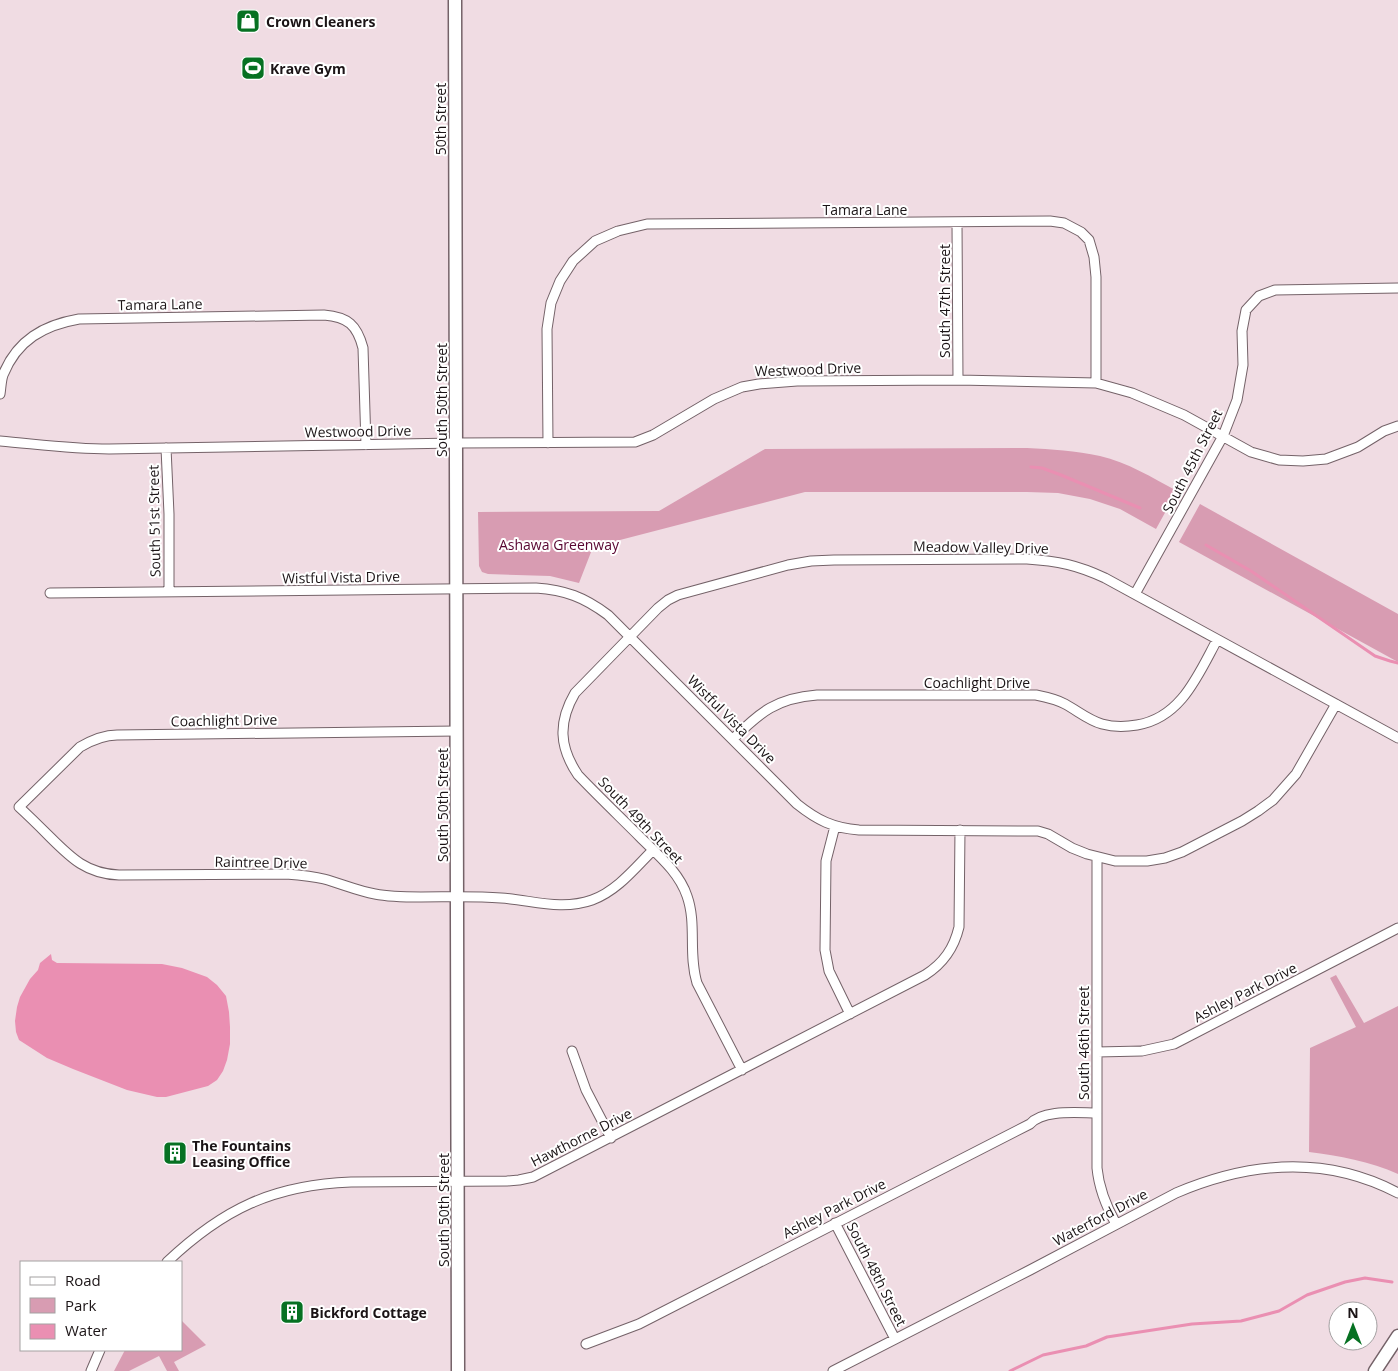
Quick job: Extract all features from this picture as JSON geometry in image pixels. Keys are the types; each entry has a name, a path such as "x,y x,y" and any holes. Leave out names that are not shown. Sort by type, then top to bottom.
{"main road":[{"name":"50th Street","path":"455,0 455,239"},
{"name":"South 50th Street","path":"455,239 458,1371"},
{"path":"1375,1371 1398,1336"}],"street":[{"name":"Tamara Lane","path":"548,443 547,329 551,303 560,281 573,261 595,241 618,231 647,224 1050,221 1064,223 1081,232 1088,240 1094,257 1096,277 1096,383"},
{"name":"South 47th Street","path":"957,223 958,380"},
{"name":"South 45th Street","path":"1135,594 1223,436 1237,400 1243,365 1242,331 1246,310 1259,296 1275,290 1398,288"},
{"name":"Tamara Lane","path":"0,394 3,376 15,354 28,340 60,322 79,319 337,316 350,322 360,334 363,348 366,445"},
{"name":"Westwood Drive","path":"0,441 45,444 79,449 636,442 653,435 714,399 742,387 797,382 958,380 1096,383 1132,393 1184,415 1251,452 1279,460 1303,462 1326,459 1358,447 1384,431 1398,426"},
{"name":"South 51st Street","path":"166,448 169,514 169,592"},
{"name":"Meadow Valley Drive","path":"630,637 658,608 678,595 776,568 811,561 1052,560 1089,570 1398,738"},
{"name":"Wistful Vista Drive","path":"50,593 536,588 567,592 595,605 608,615 797,804 812,816 835,826 859,830 1038,831 1097,858 1115,861 1131,862 1165,858 1192,847 1258,811 1273,800 1296,774 1336,704"},
{"name":"South 49th Street","path":"630,637 575,693 568,704 562,728 566,753 578,775 653,850 673,871 681,883 691,910 694,972 697,983 742,1070"},
{"name":"Coachlight Drive","path":"733,740 762,712 776,704 789,699 817,695 1036,695 1051,698 1065,704 1089,719 1102,724 1115,726 1143,724 1156,720 1179,704 1192,686 1217,640"},
{"name":"Coachlight Drive","path":"19,807 80,747 101,737 117,735 457,731"},
{"name":"Raintree Drive","path":"19,807 78,863 101,873 119,875 305,875 378,895 502,898 564,906 578,904 593,900 608,892 619,884 653,850"},
{"path":"835,826 826,861 825,950 829,971 850,1014"},
{"name":"Hawthorne Drive","path":"168,1261 220,1218 258,1200 304,1186 328,1182 507,1181 533,1177 933,970 943,962 951,950 959,927 960,830"},
{"name":"South 46th Street","path":"1097,858 1097,1168 1102,1197 1116,1224"},
{"name":"Ashley Park Drive","path":"1097,1052 1142,1052 1174,1044 1398,928"},
{"path":"572,1052 586,1090 611,1138"},
{"name":"Ashley Park Drive","path":"586,1344 639,1324 1030,1124 1039,1117 1063,1113 1097,1113"},
{"name":"Waterford Drive","path":"832,1371 1176,1193 1222,1176 1270,1168 1308,1168 1341,1172 1365,1178 1398,1192"},
{"name":"South 48th Street","path":"835,1223 895,1339"},
{"path":"91,1371 100,1351"}],"green space":[{"name":"Ashawa Greenway","path":"1027,448 1091,454 1110,459 1140,471 1177,491 1156,529 1120,509 1090,499 1058,493 805,492 593,547 579,583 550,576 488,574 482,572 479,566 478,512 659,511 765,449"},
{"path":"1200,504 1398,614 1398,662 1179,542"},
{"path":"1336,975 1364,1023 1398,1006 1398,1174 1365,1162 1309,1152 1310,1048 1356,1027 1330,978"},
{"path":"182,1321 206,1345 174,1362 179,1371 167,1371 159,1356 129,1371 114,1371 124,1351 182,1351"}],"water":[{"path":"51,954 52,960 57,963 162,964 182,968 207,977 226,996 229,1012 230,1044 227,1060 217,1080 208,1086 166,1097 157,1097 127,1090 73,1069 47,1058 19,1040 15,1021 20,997 30,979 38,970 40,963"}],"waterway":[{"path":"1031,467 1042,468 1061,475 1140,508"},
{"path":"1206,545 1251,571 1375,656 1398,663"},
{"path":"1010,1371 1043,1355 1086,1346 1107,1337 1192,1324 1241,1321 1279,1311 1307,1295 1345,1282 1365,1278 1392,1282"}],"place":[{"name":"Crown Cleaners","path":"248,21"},
{"name":"Krave Gym","path":"253,68"},
{"name":"The Fountains Leasing Office","path":"175,1153"},
{"name":"Bickford Cottage","path":"292,1312"}]}
